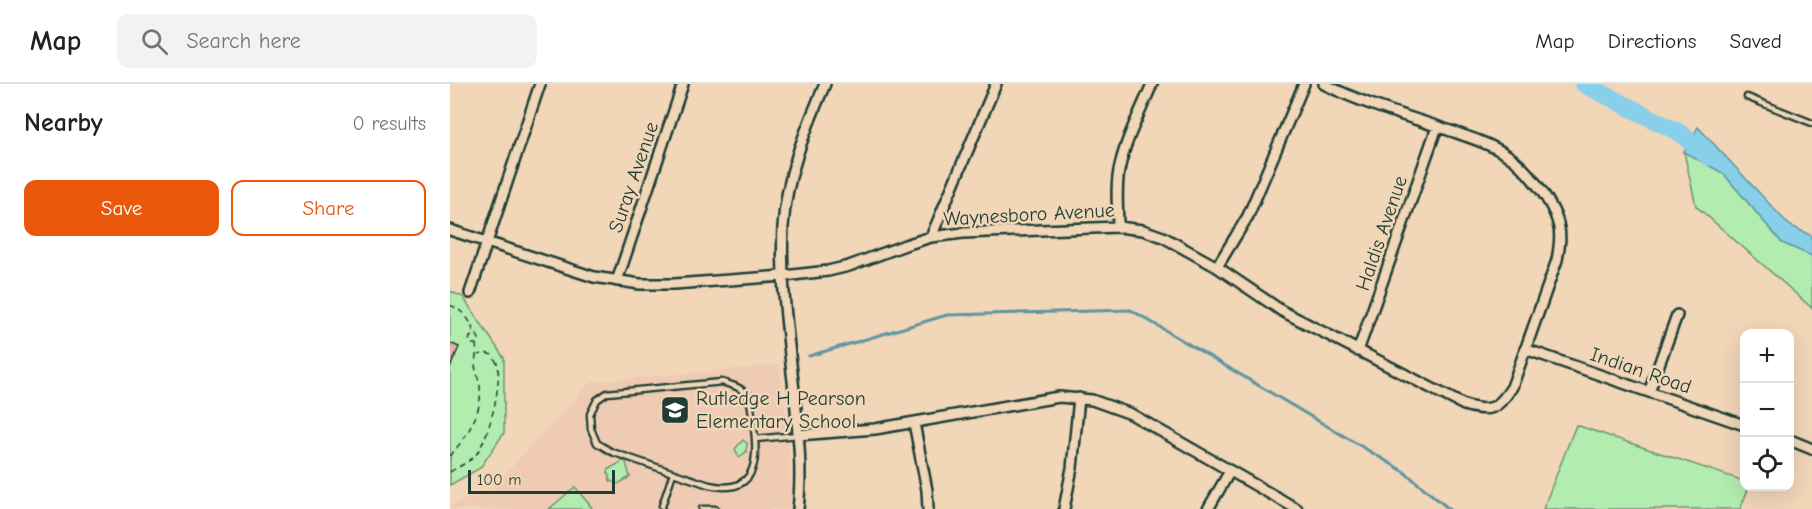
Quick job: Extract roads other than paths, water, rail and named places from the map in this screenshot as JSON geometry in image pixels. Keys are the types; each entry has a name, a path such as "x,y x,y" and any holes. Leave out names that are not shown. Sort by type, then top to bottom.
{"street":[{"path":"470,293 540,84"},
{"name":"Suray Avenue","path":"617,281 683,84"},
{"path":"798,509 798,435 784,276 783,228 789,183 802,139 825,84"},
{"path":"932,237 996,84"},
{"path":"1118,227 1119,168 1152,84"},
{"path":"1217,267 1248,216 1304,84"},
{"path":"1324,84 1358,99 1484,143 1508,156 1526,171 1542,191 1555,214 1560,243 1557,260 1525,349"},
{"name":"Haldis Avenue","path":"1358,351 1437,127"},
{"name":"Waynesboro Avenue","path":"450,230 574,272 640,284 674,284 828,271 932,237 963,233 1118,227 1143,230 1163,237 1217,267 1282,311 1464,405 1481,410 1493,408 1503,401 1512,387 1525,349"},
{"path":"1649,392 1677,315"},
{"name":"Indian Road","path":"1525,349 1740,424"},
{"path":"798,435 875,429 1030,401 1059,397 1079,398 1105,404 1131,414 1297,509"},
{"path":"1064,509 1072,468 1079,398"},
{"path":"914,423 927,490 928,509"},
{"path":"1794,441 1812,448"},
{"path":"1208,509 1230,471"}],"lane":[{"path":"1747,96 1812,123"},
{"path":"722,382 738,387 748,397 756,439 756,463 748,478 736,486 725,488 612,452 597,443 591,429 590,414 597,400 608,393 722,382"},
{"path":"756,439 798,435"},
{"path":"662,506 673,473"},
{"path":"702,509 715,509"}],"water":[{"path":"1698,127 1789,225 1812,236 1812,256 1782,243 1723,173 1684,152"}],"waterway":[{"path":"1584,84 1680,133 1709,157"},
{"path":"809,356 947,315 1131,310 1403,471 1449,509"}],"place":[{"name":"Rutledge H Pearson Elementary School","path":"675,410"}]}
